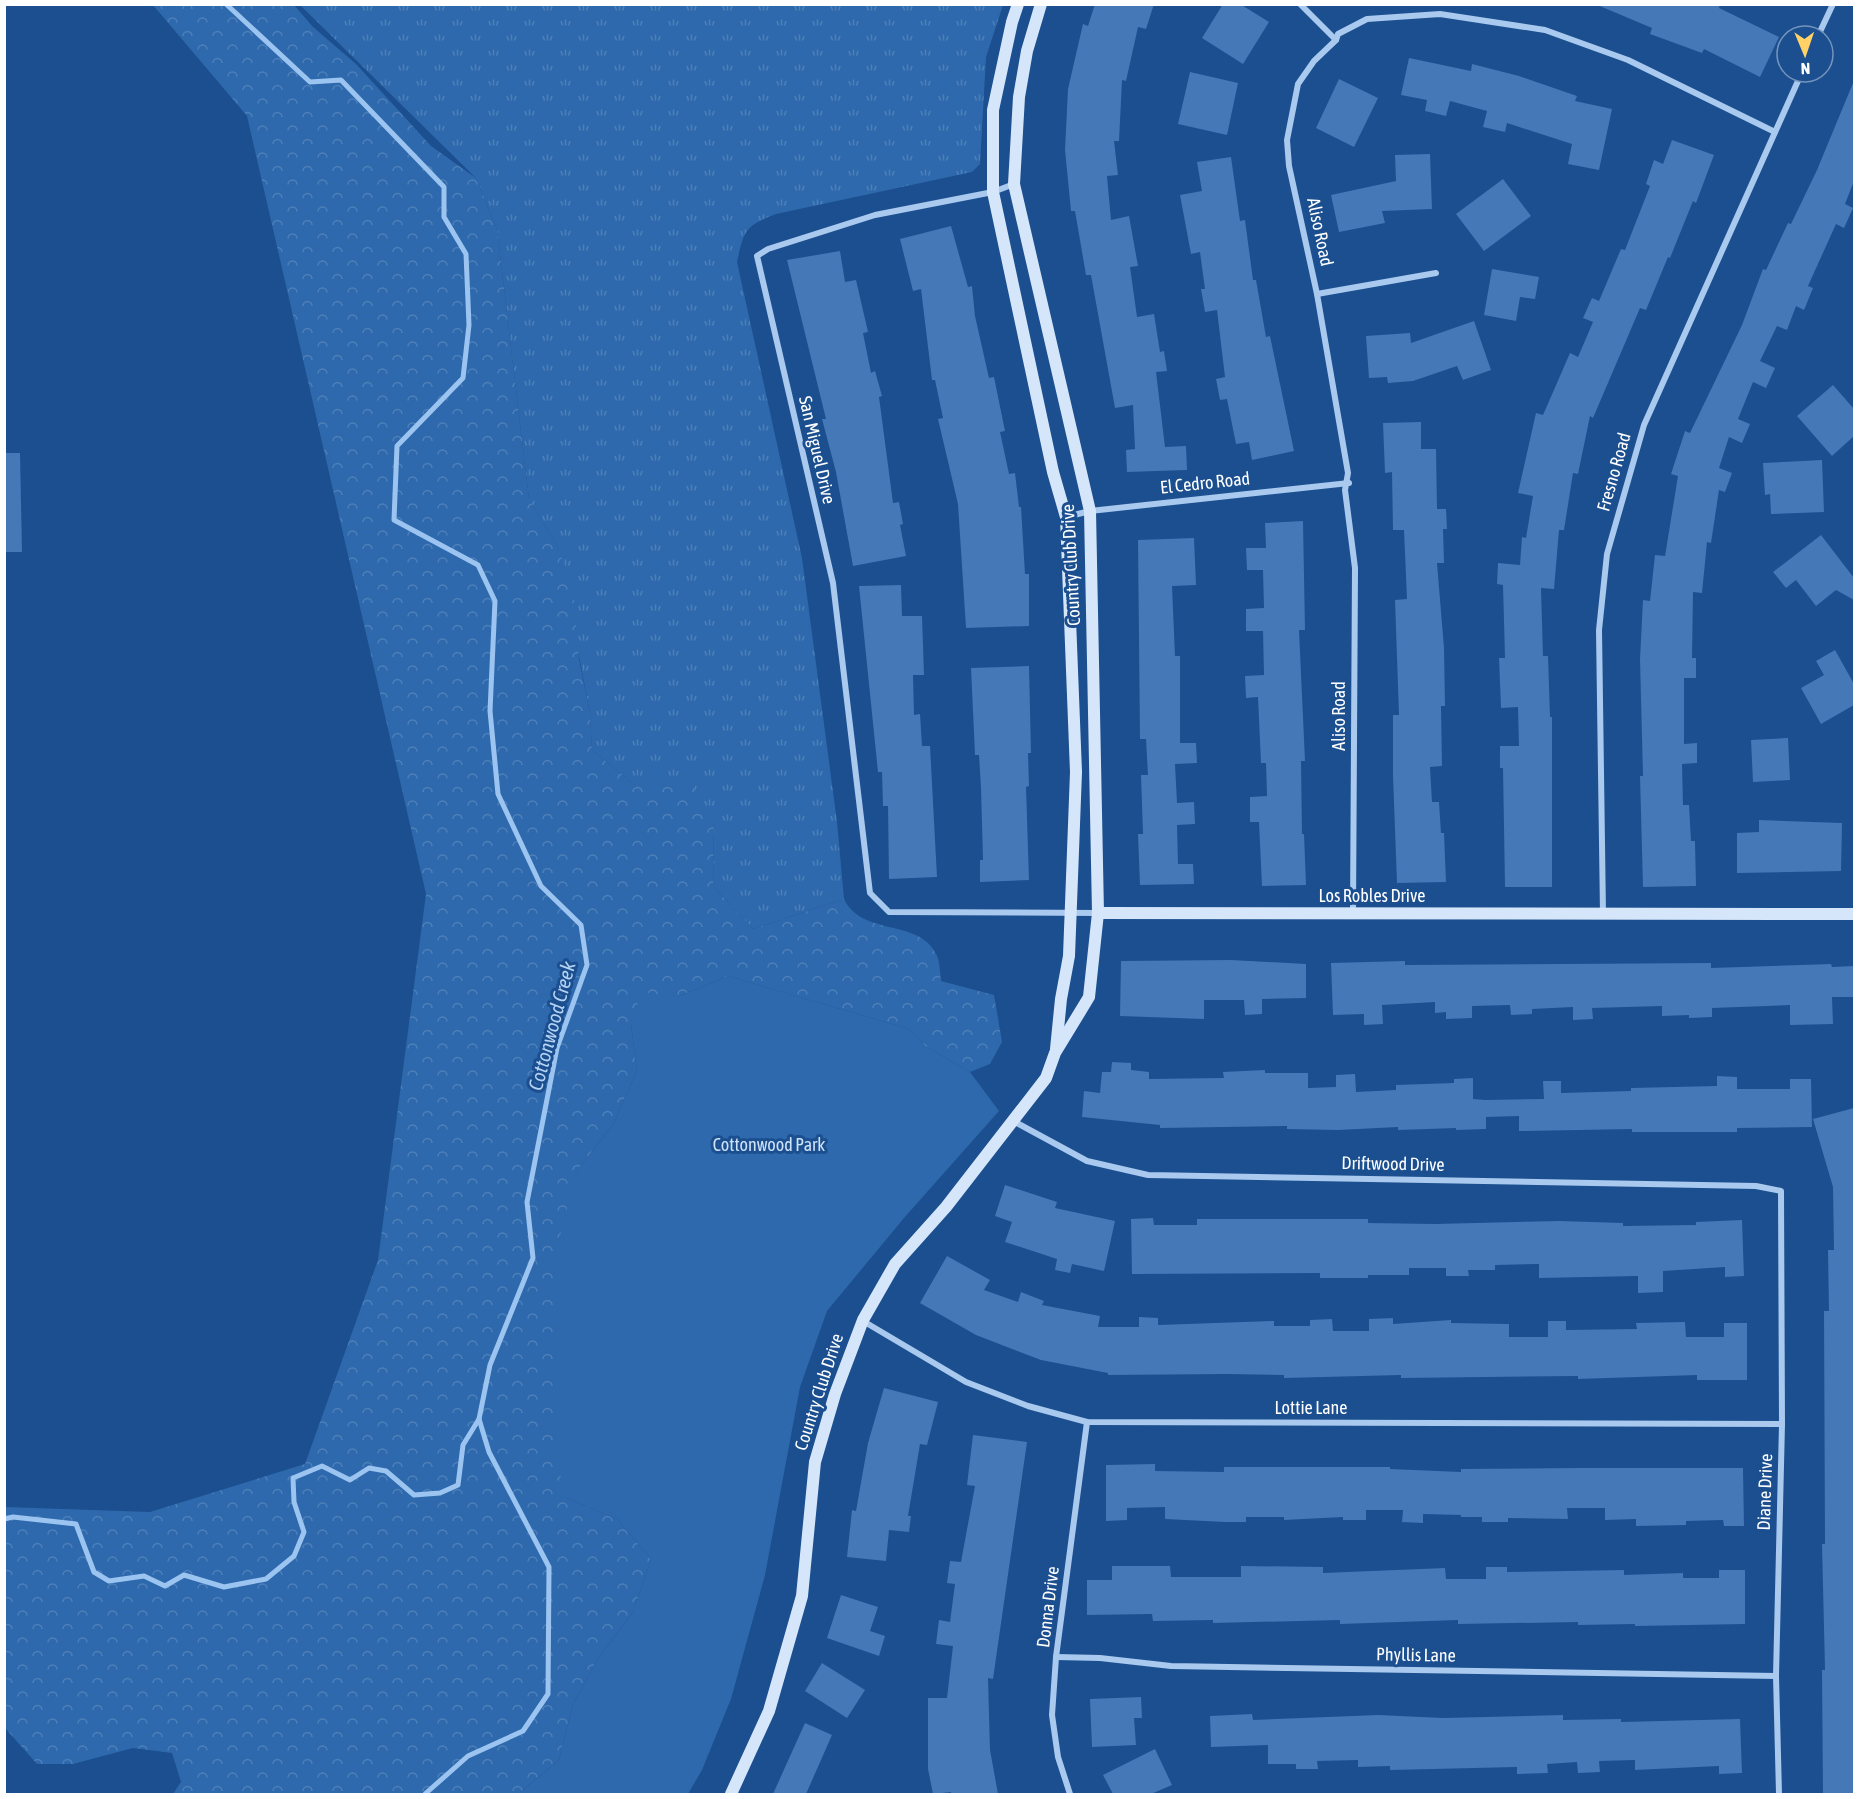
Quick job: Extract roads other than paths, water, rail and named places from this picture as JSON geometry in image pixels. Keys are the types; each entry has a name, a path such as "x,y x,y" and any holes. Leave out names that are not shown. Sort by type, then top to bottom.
{"street":[{"name":"Country Club Drive","path":"1018,4 993,110 993,192 1053,472 1066,517 1077,772 1069,956 1055,1053"},
{"name":"Country Club Drive","path":"731,1794 770,1711 799,1608 814,1462 835,1395 863,1320 895,1264 946,1207 1015,1122 1046,1078 1055,1053 1089,998 1098,914 1090,511 1014,184 1019,97 1027,51 1041,4"},
{"path":"1300,4 1336,40"},
{"path":"1824,24 1833,4"},
{"name":"Aliso Road","path":"1353,914 1355,568 1346,490 1348,483 1317,294 1289,166 1287,140 1291,110 1298,84 1314,61 1336,40 1338,34 1367,20 1397,15 1440,14 1545,30 1628,60 1775,132"},
{"name":"Fresno Road","path":"1603,914 1599,630 1607,554 1644,425 1797,84"},
{"name":"San Miguel Drive","path":"889,912 870,893 833,584 757,256 768,249 875,215 993,192 1014,184"},
{"path":"1317,294 1436,273"},
{"name":"El Cedro Road","path":"1066,517 1090,511 1348,483"},
{"name":"Los Robles Drive","path":"889,912 1854,914"},
{"name":"Driftwood Drive","path":"1015,1122 1088,1161 1148,1175 1756,1185 1781,1191"},
{"name":"Diane Drive","path":"1779,1794 1776,1676 1782,1424 1781,1191"},
{"name":"Lottie Lane","path":"863,1320 966,1382 1028,1406 1087,1422 1782,1424"},
{"name":"Donna Drive","path":"1070,1794 1058,1757 1052,1715 1056,1657 1087,1422"},
{"name":"Phyllis Lane","path":"1056,1657 1100,1658 1172,1666 1776,1676"}],"waterway":[{"name":"Cottonwood Creek","path":"226,4 310,82 341,80 444,187 444,217 466,254 469,325 463,378 397,446 394,520 478,565 495,601 490,711 498,794 541,886 581,925 587,965 557,1048 527,1202 533,1258 490,1365 479,1419 489,1452 549,1567 548,1694 523,1731 468,1756 425,1794"},
{"path":"4,1519 13,1517 76,1524 94,1572 109,1581 144,1576 165,1586 184,1575 224,1587 266,1579 294,1556 304,1532 294,1502 293,1478 322,1466 350,1480 369,1468 386,1471 414,1495 440,1493 458,1485 463,1445 479,1419"}],"park label":[{"name":"Cottonwood Park","path":"769,1145"}]}
